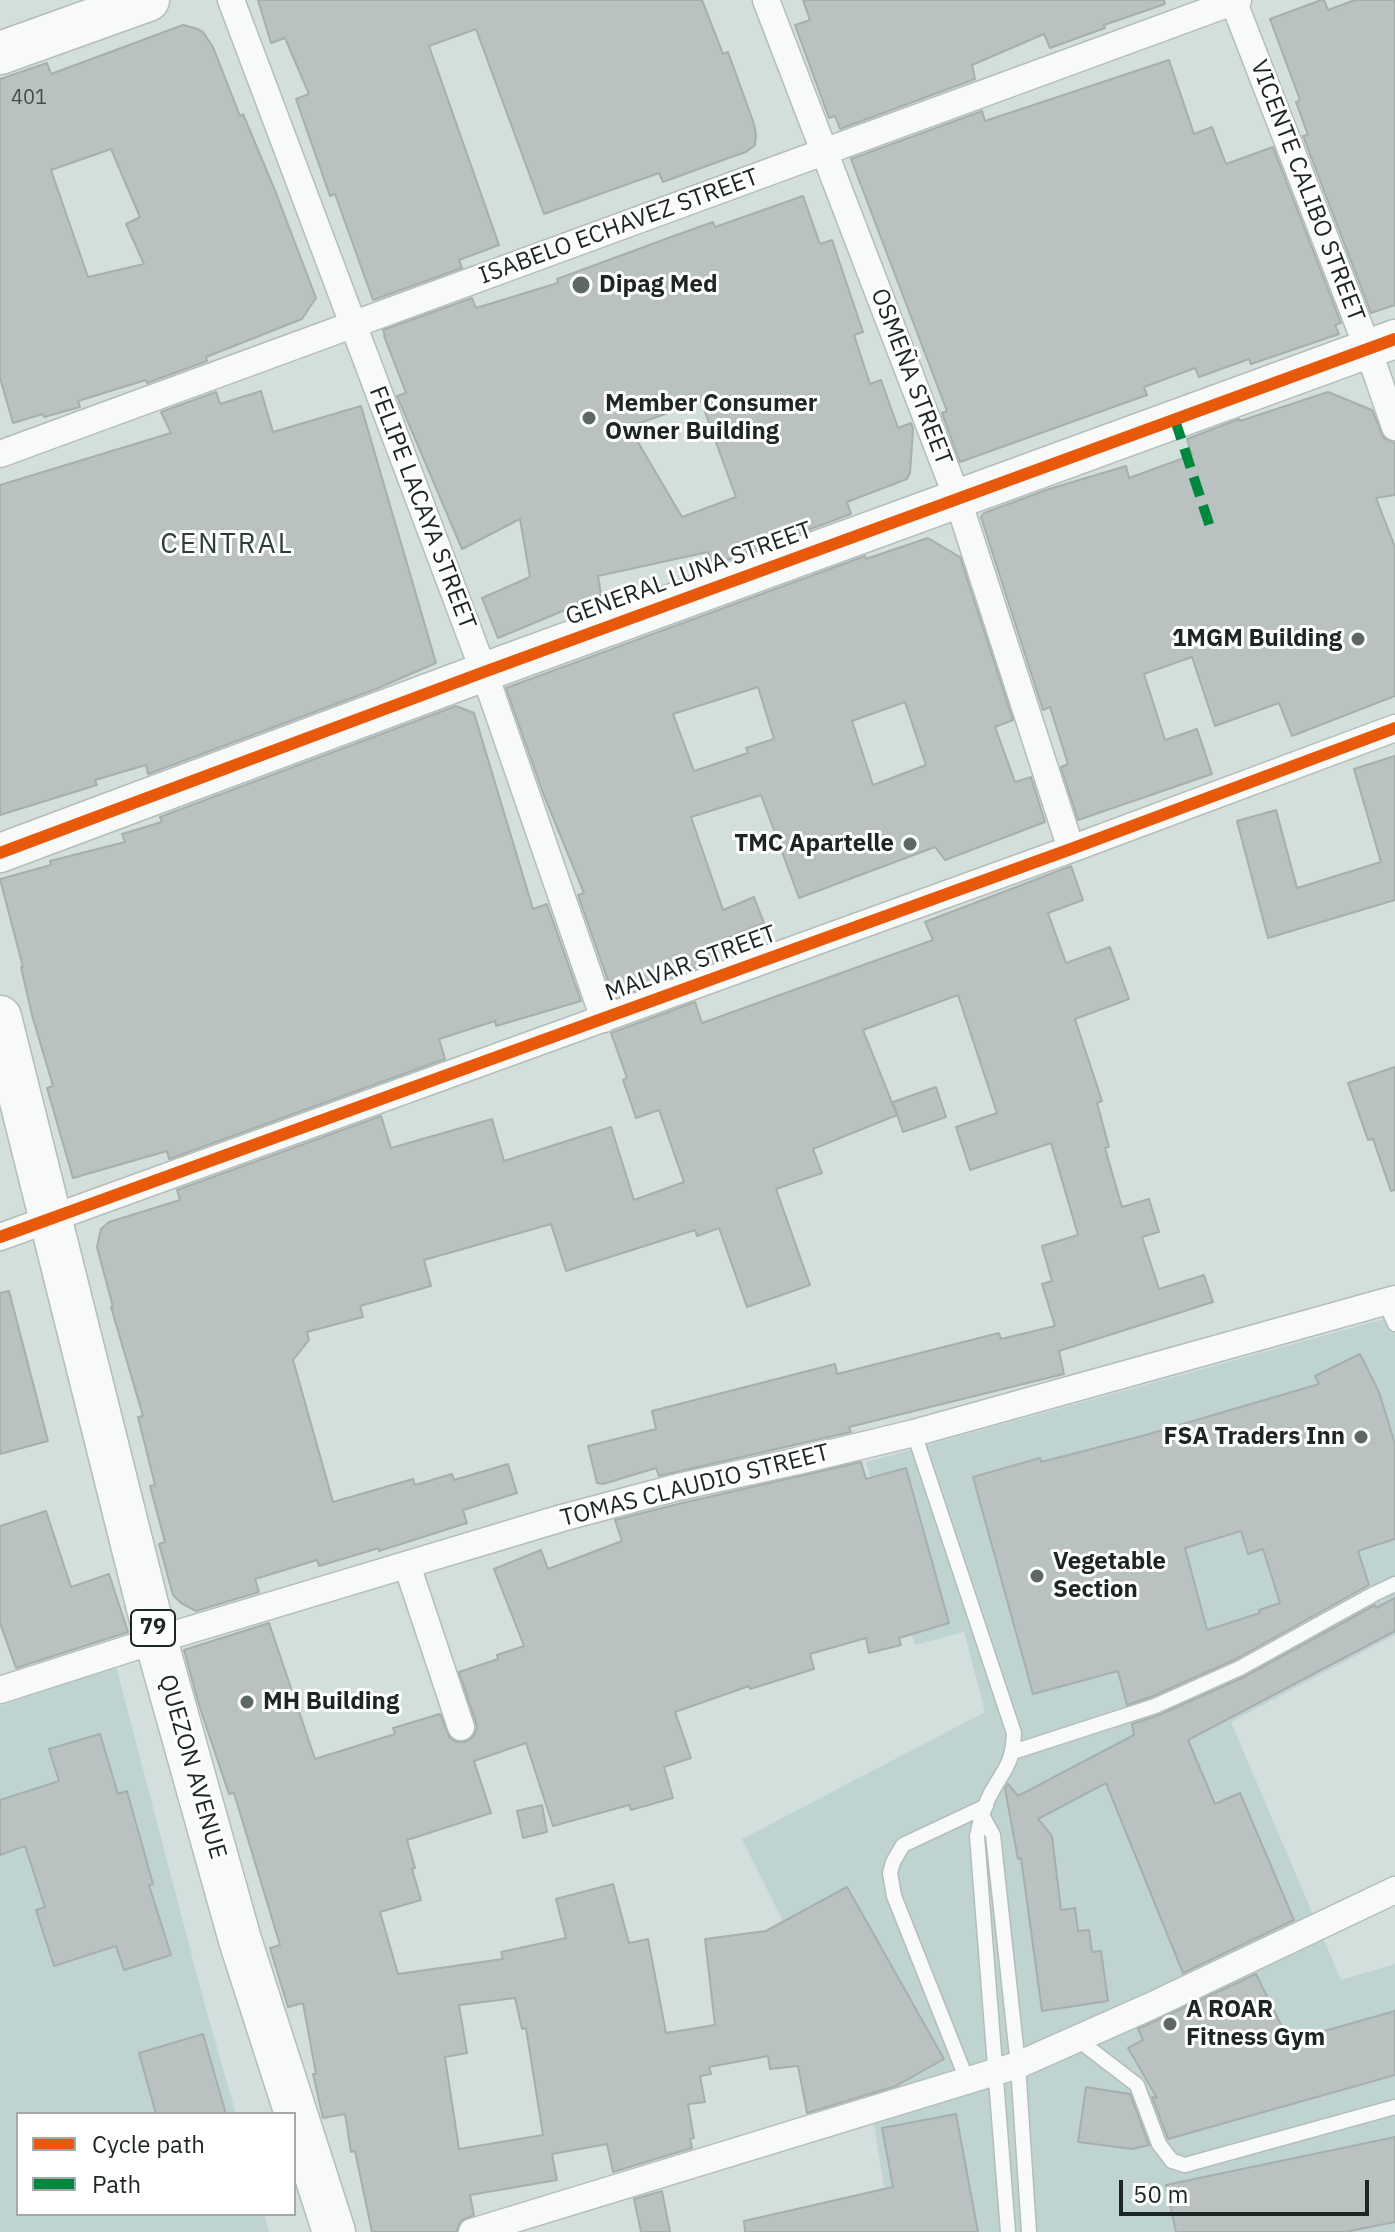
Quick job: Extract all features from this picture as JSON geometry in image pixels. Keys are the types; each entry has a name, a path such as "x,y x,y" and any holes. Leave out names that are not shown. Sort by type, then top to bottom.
{"main road":[{"path":"0,53 148,0"},
{"name":"QUEZON AVENUE","path":"0,1017 156,1640 240,1940 295,2112"},
{"name":"QUEZON AVENUE","path":"296,2114 334,2232"}],"street":[{"name":"FELIPE LACAYA STREET","path":"231,0 484,672 604,1019"},
{"name":"OSMEÑA STREET","path":"766,0 958,500 1071,849"},
{"name":"ISABELO ECHAVEZ STREET","path":"0,454 1235,1"},
{"name":"VICENTE CALIBO STREET","path":"1235,1 1381,344 1395,427"},
{"name":"GENERAL LUNA STREET","path":"0,853 484,672 1381,344"},
{"name":"MALVAR STREET","path":"0,1237 1071,849 1395,728"},
{"name":"TOMAS CLAUDIO STREET","path":"0,1690 562,1518 663,1491 914,1433 1392,1308"},
{"path":"407,1565 461,1727"},
{"path":"472,2232 1007,2068 1151,2006 1395,1890"}],"lane":[{"path":"914,1433 1014,1733 1013,1752 984,1810 977,1836 1029,2232"},
{"path":"1013,1752 1155,1706 1226,1675 1395,1584"},
{"path":"984,1810 993,1835 1007,2068 1008,2232"},
{"path":"967,2080 894,1896 890,1873 903,1845 984,1810"},
{"path":"1077,2039 1137,2085 1159,2144 1178,2164 1185,2165 1395,2107"}],"shaded area":[{"path":"1395,1316 1395,1635 1231,1722 1341,1980 1395,1964 1395,2232 891,2232 869,2093 742,1839 985,1712 964,1632 915,1645 866,1462"},
{"path":"116,1666 235,2112 16,2112 16,2216 265,2216 269,2232 0,2232 0,1706"}],"building":[{"path":"258,0 702,0 723,54 728,52 754,124 755,145 746,152 663,182 659,173 544,214 476,29 429,46 499,245 459,260 462,268 373,300 335,194 330,196 296,99 309,94 285,38 271,43"},
{"path":"803,0 1164,0 1165,4 1050,48 1044,34 972,65 975,79 840,129 835,116 829,118 795,25 810,20"},
{"path":"1324,0 1328,10 1355,0 1395,0 1395,305 1371,313 1303,136 1308,135 1296,102 1300,100 1270,19"},
{"path":"183,25 203,32 213,47 240,116 243,114 316,298 302,319 206,357 207,361 147,383 146,380 78,401 80,407 13,423 0,378 0,79 47,63 51,74","holes":["111,149 140,217 126,224 144,264 88,277 51,170"]},
{"path":"1169,60 1194,134 1212,127 1226,164 1273,147 1341,323 1335,325 1339,334 1251,364 1249,359 1199,377 1195,368 1144,387 1147,395 960,462 942,413 947,411 851,159 982,111 985,121"},
{"path":"803,196 820,244 832,240 863,332 854,335 870,384 881,380 898,428 911,423 910,473 907,479 847,502 851,514 713,565 708,552 598,576 601,595 498,638 482,598 530,577 520,519 462,549 397,396 406,393 383,330 472,298 476,308 558,283 557,279 713,222 715,227","holes":["701,401 736,497 682,517 629,427"]},
{"path":"261,391 273,432 361,406 436,663 376,689 148,774 146,765 95,780 97,785 0,815 0,485 171,433 161,412 216,392 220,404"},
{"path":"1328,392 1372,410 1384,438 1395,443 1395,495 1376,498 1395,547 1395,696 1292,736 1279,703 1215,726 1192,657 1144,674 1165,740 1197,729 1212,774 1078,820 1061,767 1068,764 1050,707 1043,710 981,517 984,513 1046,490 1126,466 1129,478 1192,455 1187,439 1239,419"},
{"path":"928,538 960,557 1013,720 995,727 1015,782 1031,777 1045,822 945,860 935,847 799,898 761,795 691,817 723,910 754,897 764,923 712,944 710,948 716,960 614,998 578,895 584,893 543,793 506,688 865,556 866,559","holes":["758,687 774,739 746,748 748,753 694,771 673,714","905,702 926,765 873,785 852,721"]},
{"path":"456,706 474,713 533,909 547,904 581,1001 496,1026 495,1021 439,1039 445,1059 169,1159 167,1151 73,1178 47,1088 53,1086 32,1015 0,879 51,865 50,861 125,842 122,834 162,822 160,817"},
{"path":"1395,756 1395,900 1268,938 1237,821 1276,810 1297,888 1381,862 1354,769"},
{"path":"1071,866 1083,900 1048,913 1066,963 1110,947 1129,999 1075,1019 1102,1101 1097,1103 1109,1147 1105,1148 1122,1207 1149,1199 1159,1232 1142,1237 1159,1289 1204,1275 1213,1302 1059,1351 1064,1374 849,1427 851,1432 659,1476 656,1468 603,1484 597,1483 588,1446 656,1429 652,1411 835,1364 837,1374 999,1333 1001,1339 1055,1326 1042,1284 1052,1281 1042,1246 1078,1235 1051,1143 970,1170 956,1127 997,1113 958,995 863,1030 897,1115 813,1149 822,1173 776,1189 810,1285 747,1307 719,1228 697,1236 695,1230 566,1271 551,1224 424,1260 431,1286 360,1306 363,1317 307,1332 309,1340 293,1360 333,1502 413,1479 415,1485 452,1474 454,1480 508,1464 517,1493 463,1510 467,1523 379,1551 379,1548 319,1566 317,1560 255,1579 259,1592 196,1611 173,1595 159,1544 165,1542 150,1486 155,1485 138,1417 143,1416 97,1247 101,1229 109,1222 180,1200 177,1190 381,1116 391,1148 492,1119 504,1161 611,1127 634,1200 684,1182 659,1110 636,1118 623,1080 627,1078 611,1033 695,1002 702,1023 933,940 925,922"},
{"path":"1395,1067 1395,1190 1391,1191 1373,1139 1368,1140 1348,1083"},
{"path":"936,1087 946,1117 903,1132 893,1102"},
{"path":"9,1291 48,1441 0,1454 0,1293"},
{"path":"1360,1354 1379,1392 1395,1444 1395,1539 1358,1551 1369,1585 1236,1659 1127,1705 1118,1671 1033,1694 973,1477 1040,1458 1041,1462 1142,1436 1319,1384 1315,1376","holes":["1241,1531 1248,1554 1263,1549 1280,1603 1259,1610 1260,1613 1207,1630 1185,1548"]},
{"path":"861,1462 866,1479 906,1468 949,1623 899,1638 901,1645 869,1653 866,1638 810,1654 814,1669 750,1689 749,1686 675,1712 691,1758 664,1767 673,1798 631,1810 629,1805 553,1826 526,1743 474,1761 491,1813 407,1840 421,1900 380,1912 398,1974 503,1959 501,1952 566,1938 556,1899 613,1884 629,1943 648,1939 666,2033 715,2025 705,1939 766,1931 847,1887 944,2059 896,2086 807,2113 798,2066 770,2069 768,2056 709,2067 711,2074 700,2076 705,2102 688,2104 694,2138 690,2139 692,2148 613,2172 607,2144 552,2154 557,2180 470,2195 474,2215 461,2221 456,2232 372,2232 355,2151 351,2152 345,2114 323,2118 303,2003 288,2007 270,1948 280,1945 234,1793 229,1794 184,1650 269,1623 315,1759 395,1734 393,1728 440,1714 450,1738 465,1742 473,1737 477,1729 459,1672 498,1659 497,1655 524,1646 494,1569 541,1550 548,1569 622,1541 615,1520","holes":["515,1998 522,2029 526,2028 543,2135 459,2149 445,2057 467,2053 459,2005"]},
{"path":"46,1511 71,1587 109,1574 128,1632 16,1668 0,1623 0,1526"},
{"path":"1395,1598 1395,1631 1188,1740 1215,1804 1240,1793 1294,1920 1183,1973 1106,1783 1038,1819 1052,1836 1061,1910 1075,1908 1078,1931 1089,1930 1092,1952 1101,1951 1108,2001 1042,2011 1021,1858 1018,1859 1005,1789 1008,1784 1018,1796 1134,1735 1132,1724 1244,1677 1375,1605 1376,1608"},
{"path":"100,1734 118,1794 127,1791 153,1884 149,1885 171,1955 124,1970 116,1946 54,1966 36,1910 45,1907 25,1846 0,1855 0,1800 59,1781 49,1749"},
{"path":"542,1805 547,1832 523,1838 517,1811"},
{"path":"1256,1974 1289,2041 1395,2011 1395,2075 1168,2139 1152,2097 1157,2098 1128,2048 1143,2040 1138,2029"},
{"path":"203,2034 225,2112 155,2112 139,2053"},
{"path":"1086,2087 1130,2094 1149,2145 1132,2149 1078,2142"},
{"path":"956,2114 978,2232 745,2232 744,2221 893,2187 882,2128"},
{"path":"1395,2137 1395,2222 1345,2232 1176,2232 1166,2185"},
{"path":"662,2191 670,2232 641,2232 634,2199"}],"marked path":[{"path":"1175,420 1211,530"}],"cycle path":[{"path":"0,853 484,672 1395,339"},
{"path":"0,1237 1071,849 1395,728"}],"place":[{"name":"Dipag Med","path":"581,285"},
{"name":"Member Consumer Owner Building","path":"589,418"},
{"name":"1MGM Building","path":"1358,639"},
{"name":"TMC Apartelle","path":"910,844"},
{"name":"FSA Traders Inn","path":"1361,1437"},
{"name":"Vegetable Section","path":"1037,1576"},
{"name":"MH Building","path":"247,1702"},
{"name":"A ROAR Fitness Gym","path":"1170,2024"}],"district":[{"name":"CENTRAL","path":"227,545"}]}
